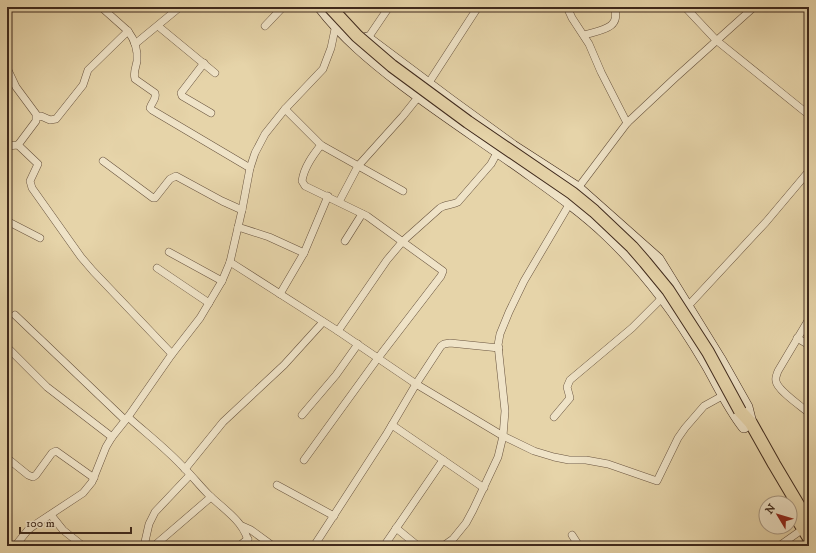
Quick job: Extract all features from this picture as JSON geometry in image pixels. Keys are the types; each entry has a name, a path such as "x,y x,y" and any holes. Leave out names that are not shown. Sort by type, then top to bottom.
{"main road":[{"path":"330,7 357,36 392,66 474,126 572,193 594,211 632,247 672,296 708,352 807,530"},
{"path":"748,425 784,495"},
{"path":"798,517 807,530"}],"street":[{"path":"101,7 128,31 136,44 137,59 134,76 135,79 155,93 155,98 150,108 250,168"},
{"path":"136,44 180,7"},
{"path":"265,26 283,7"},
{"path":"320,7 336,27 376,64 418,96 570,202 607,235 636,264 663,297 707,365 734,415 748,425"},
{"path":"338,7 346,17 368,38 428,84 513,146 578,188 658,259 688,306 747,407 748,425"},
{"path":"368,38 389,7"},
{"path":"428,84 478,7"},
{"path":"567,7 572,18 584,36 627,123"},
{"path":"584,36 614,23 617,16 614,7"},
{"path":"685,7 716,40 809,114"},
{"path":"578,188 627,123 716,40 754,7"},
{"path":"15,546 28,530 83,493 94,478 102,455 112,437 200,318 222,281 230,262 250,168 260,143 285,109 323,69 331,48 336,27 346,17"},
{"path":"158,26 215,73"},
{"path":"37,117 41,116 50,120 56,119 83,85 88,70 128,31"},
{"path":"204,63 181,93 182,96 211,113"},
{"path":"7,68 16,87 33,109 37,117 36,121 18,145 7,146"},
{"path":"340,202 358,166 403,116 418,96"},
{"path":"285,109 321,145 403,191"},
{"path":"18,145 18,147 38,164 30,181 32,188 81,257 106,286 172,354"},
{"path":"304,460 442,273 441,270 376,222 340,202 307,187 302,181 308,164 321,145"},
{"path":"338,331 379,271 403,241 440,208 445,205 458,202 491,164 498,151"},
{"path":"103,161 153,198 157,196 170,179 176,176 242,210"},
{"path":"688,306 766,222 809,171"},
{"path":"280,294 304,253 328,196"},
{"path":"443,546 453,539 460,531 473,510 498,457 503,436 505,411 499,348 500,334 509,312 535,260 570,202"},
{"path":"345,242 362,214"},
{"path":"7,221 40,238"},
{"path":"238,227 269,237 304,253"},
{"path":"636,264 649,251"},
{"path":"169,252 222,281"},
{"path":"230,262 358,344 416,384 503,436 534,451 554,457 608,464 657,481 678,438 685,428 704,406 724,395"},
{"path":"157,268 209,303"},
{"path":"554,416 570,398 567,387 568,381 632,328 663,297"},
{"path":"15,315 127,418 185,468 211,497 224,508 241,526 249,542 239,546"},
{"path":"809,319 778,371 776,381 784,392 809,413"},
{"path":"185,468 223,422 284,365 323,322"},
{"path":"797,338 809,345"},
{"path":"314,546 392,425 438,350 444,344 450,343 499,348"},
{"path":"302,414 336,375 358,344"},
{"path":"10,350 47,387 112,437"},
{"path":"392,425 484,488"},
{"path":"7,458 28,475 33,477 52,453 56,451 94,478"},
{"path":"384,546 443,460"},
{"path":"144,546 149,524 155,512 190,475"},
{"path":"277,485 334,516"},
{"path":"154,546 211,497"},
{"path":"51,514 64,530 83,546"},
{"path":"241,526 251,530 273,546"},
{"path":"396,528 418,546"},
{"path":"779,546 807,530"},
{"path":"572,535 579,546"}]}
